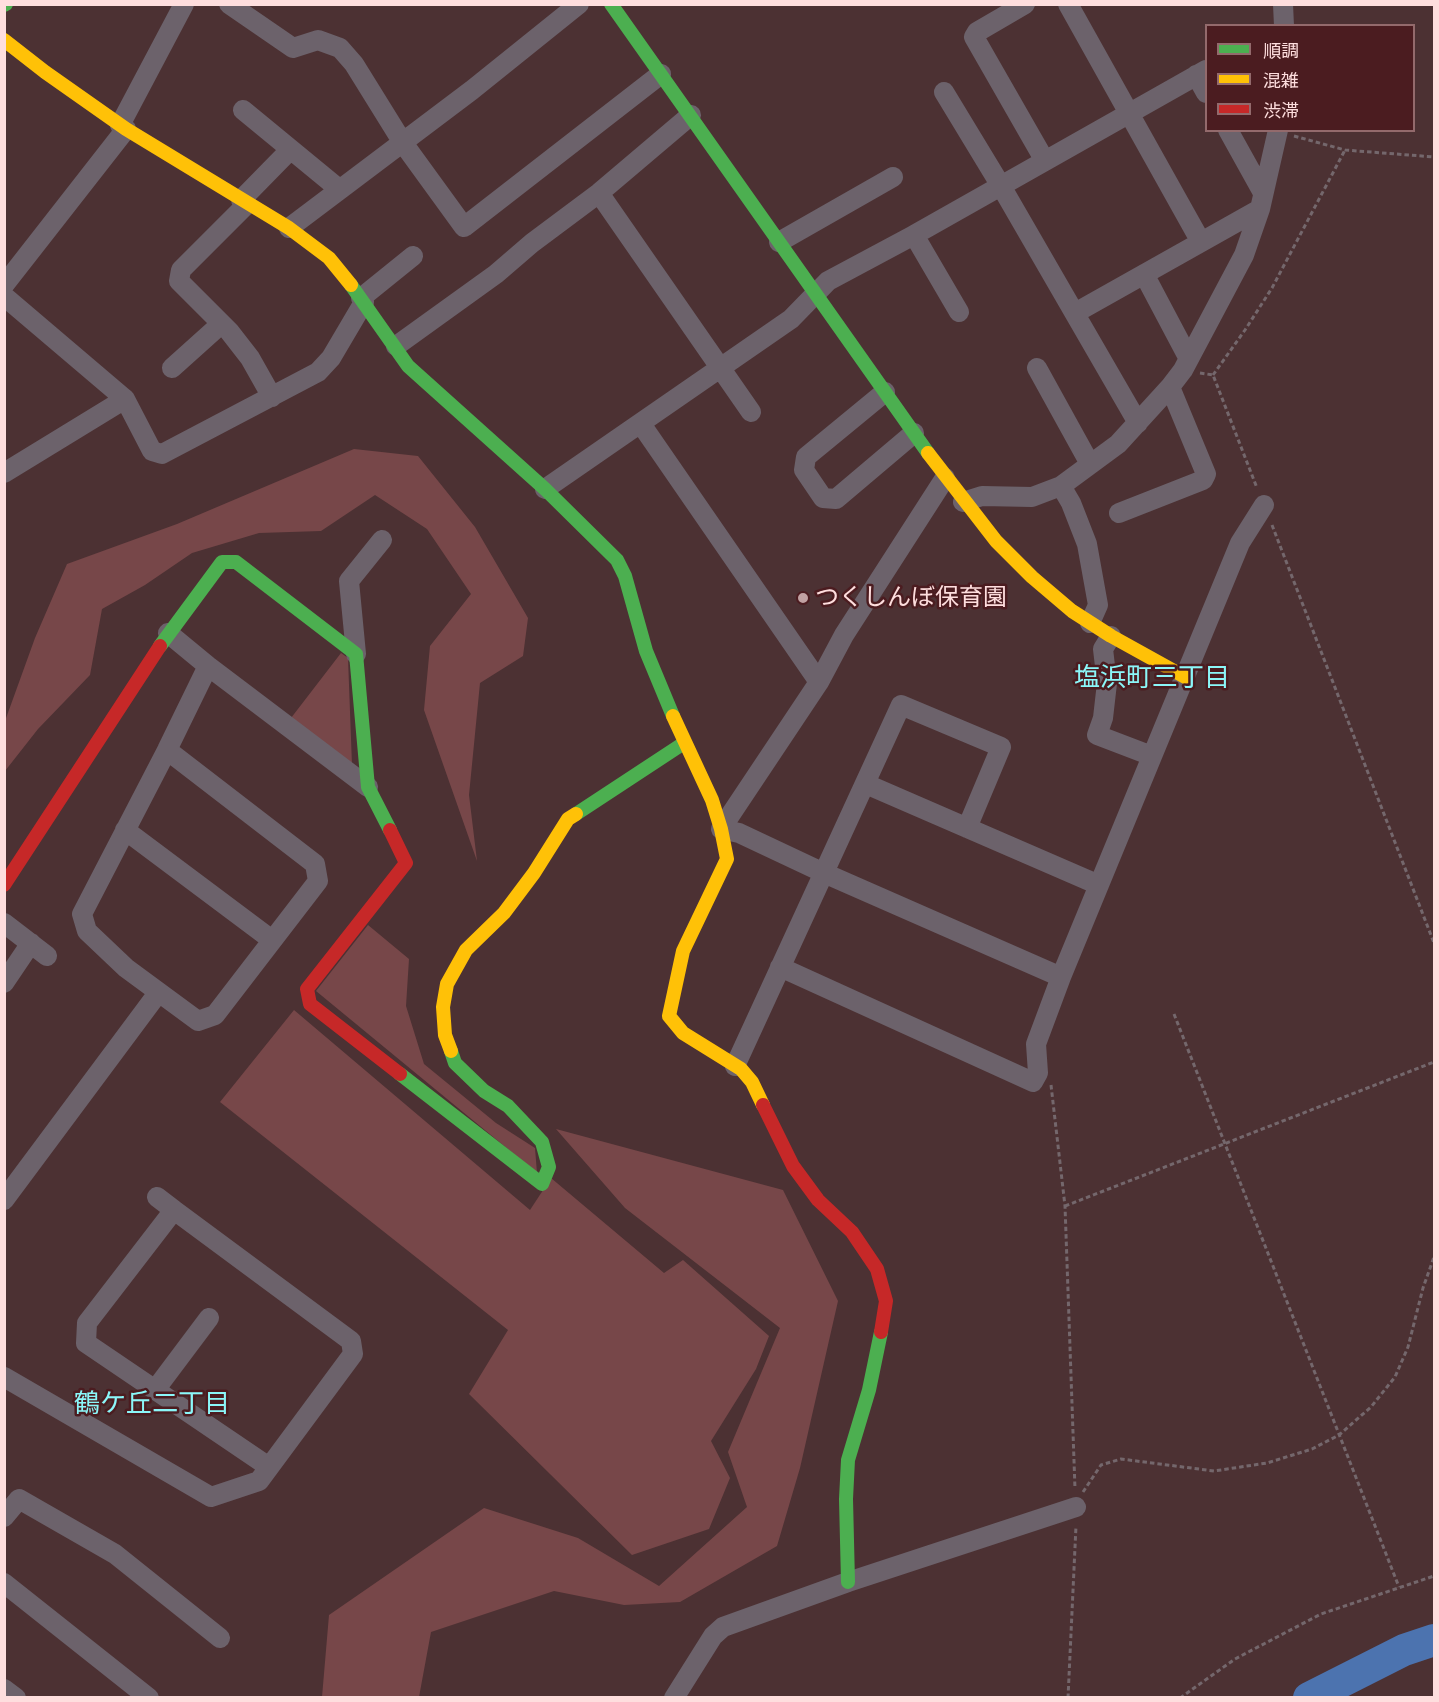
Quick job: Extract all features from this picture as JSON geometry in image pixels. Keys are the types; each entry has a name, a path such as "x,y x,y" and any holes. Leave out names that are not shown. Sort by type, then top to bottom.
{"street":[{"path":"4,285 123,127 184,4"},
{"path":"229,4 293,48 318,40 340,48 354,64 403,143 464,227 661,74"},
{"path":"289,228 403,143 579,4"},
{"path":"610,4 691,115 945,477 996,541 1032,577 1090,623 1185,677"},
{"path":"1025,4 977,32 974,37 1045,161"},
{"path":"1068,4 1201,242"},
{"path":"1283,4 1284,24"},
{"path":"4,40 123,127 289,228 329,258 396,346 408,366 545,489 617,560 625,576 646,651 684,743 712,800 727,859 683,951 669,1016 683,1033 741,1069 752,1082 793,1166 818,1200 852,1232 878,1269 886,1301 869,1390 848,1460 846,1499 848,1582"},
{"path":"545,489 791,320 828,281 1202,72 1205,88"},
{"path":"944,92 1138,423"},
{"path":"243,111 339,189"},
{"path":"396,346 496,274 532,243 599,193 691,115"},
{"path":"1229,132 1262,201"},
{"path":"963,502 982,496 1032,497 1061,486 1118,444 1170,387 1186,365 1244,255 1262,201 1278,132"},
{"path":"272,397 250,358 179,281 181,270 291,150"},
{"path":"779,242 893,177"},
{"path":"599,193 751,412"},
{"path":"1075,313 1201,242 1262,201"},
{"path":"914,235 958,312"},
{"path":"4,296 125,399 152,451 162,454 318,372 332,358 362,300 413,256"},
{"path":"1144,274 1186,365"},
{"path":"172,368 221,324"},
{"path":"1037,368 1090,464"},
{"path":"1119,513 1203,480 1206,474 1170,387"},
{"path":"885,392 806,457 804,470 823,498 836,499 914,433"},
{"path":"4,472 125,399"},
{"path":"641,424 819,682"},
{"path":"721,829 819,682 844,635 945,477"},
{"path":"1061,486 1071,503 1087,544 1098,605 1090,623"},
{"path":"780,968 1033,1082 1038,1073 1036,1044 1061,977 1240,543 1264,504"},
{"path":"382,540 349,581 368,788 406,863 307,989 310,1004 542,1184 549,1167 542,1142 508,1106 484,1091 455,1063 445,1035 443,1007 447,984 466,950 504,913 534,873 568,819 684,743"},
{"path":"4,885 168,633 222,562 236,562 356,654"},
{"path":"168,633 368,788"},
{"path":"1112,636 1103,649 1107,683 1103,717 1097,735 1152,756"},
{"path":"167,750 315,864 318,881 215,1015 198,1021 126,968 87,931 82,914 208,666"},
{"path":"735,1066 901,705 1001,747 967,828"},
{"path":"866,784 1099,885"},
{"path":"721,829 739,833 824,873 1061,977"},
{"path":"125,830 272,940"},
{"path":"4,923 47,956"},
{"path":"4,983 31,943"},
{"path":"4,1200 158,993"},
{"path":"4,1377 211,1497 259,1481 353,1354 351,1341 157,1197"},
{"path":"174,1210 87,1323 86,1343 269,1467"},
{"path":"155,1390 208,1318"},
{"path":"4,1517 12,1495 115,1554 220,1638"},
{"path":"674,1698 713,1636 723,1627 848,1582 1076,1507"},
{"path":"4,1582 142,1696"},
{"path":"4,1689 16,1698"}],"path":[{"path":"1282,132 1345,150 1434,157"},
{"path":"1212,375 1272,288 1345,150"},
{"path":"1186,365 1212,375 1434,943"},
{"path":"1174,1014 1399,1587"},
{"path":"1065,1206 1434,1062"},
{"path":"1051,1077 1065,1206 1076,1507 1068,1698"},
{"path":"1076,1507 1086,1484 1101,1466 1121,1459 1214,1471 1267,1463 1312,1449 1339,1435 1371,1407 1395,1377 1408,1347 1423,1288 1434,1257"},
{"path":"1180,1698 1234,1659 1321,1614 1434,1576"}],"shaded area":[{"path":"354,449 418,456 475,527 528,618 523,656 480,683 469,795 477,861 424,710 430,646 471,594 427,529 375,495 321,531 259,533 192,553 145,585 102,609 90,675 38,729 5,771 5,721 35,638 67,564 177,524"},
{"path":"341,653 348,658 352,765 291,718"},
{"path":"368,925 409,959 406,1006 424,1064 496,1123 535,1148 537,1173 316,991"},
{"path":"294,1010 530,1210 551,1178 664,1273 683,1260 769,1336 756,1369 711,1441 730,1478 709,1529 632,1555 469,1394 508,1330 220,1102"},
{"path":"556,1129 783,1190 838,1301 800,1468 777,1546 680,1602 624,1605 554,1591 431,1632 419,1697 322,1697 329,1615 484,1508 578,1538 659,1586 747,1507 728,1452 780,1328 625,1208"}],"waterway":[{"path":"1309,1698 1404,1650 1434,1640"}],"traffic: fast":[{"path":"611,4 928,453"},
{"path":"351,285 408,366 545,489 617,560 625,576 646,651 673,716"},
{"path":"160,646 222,562 236,562 356,654 368,787 390,830"},
{"path":"576,814 684,743"},
{"path":"400,1074 542,1184 549,1167 542,1142 508,1106 484,1091 455,1063 451,1051"},
{"path":"848,1582 846,1499 848,1460 869,1390 881,1332"}],"traffic: slow":[{"path":"4,40 126,129 289,228 329,258 351,285"},
{"path":"928,453 996,541 1032,577 1072,611 1111,636 1185,677"},
{"path":"673,716 712,800 727,859 683,951 669,1016 683,1033 741,1069 752,1082 763,1105"},
{"path":"451,1051 445,1035 443,1007 447,984 466,950 504,913 534,873 568,819 576,814"}],"traffic: jam":[{"path":"4,885 160,646"},
{"path":"390,830 406,863 307,989 310,1004 400,1074"},
{"path":"763,1105 793,1166 818,1200 852,1232 877,1269 886,1301 881,1332"}],"place":[{"name":"つくしんぼ保育園","path":"803,598"}],"district":[{"name":"塩浜町三丁目","path":"1152,678"},
{"name":"鶴ケ丘二丁目","path":"152,1404"}]}
